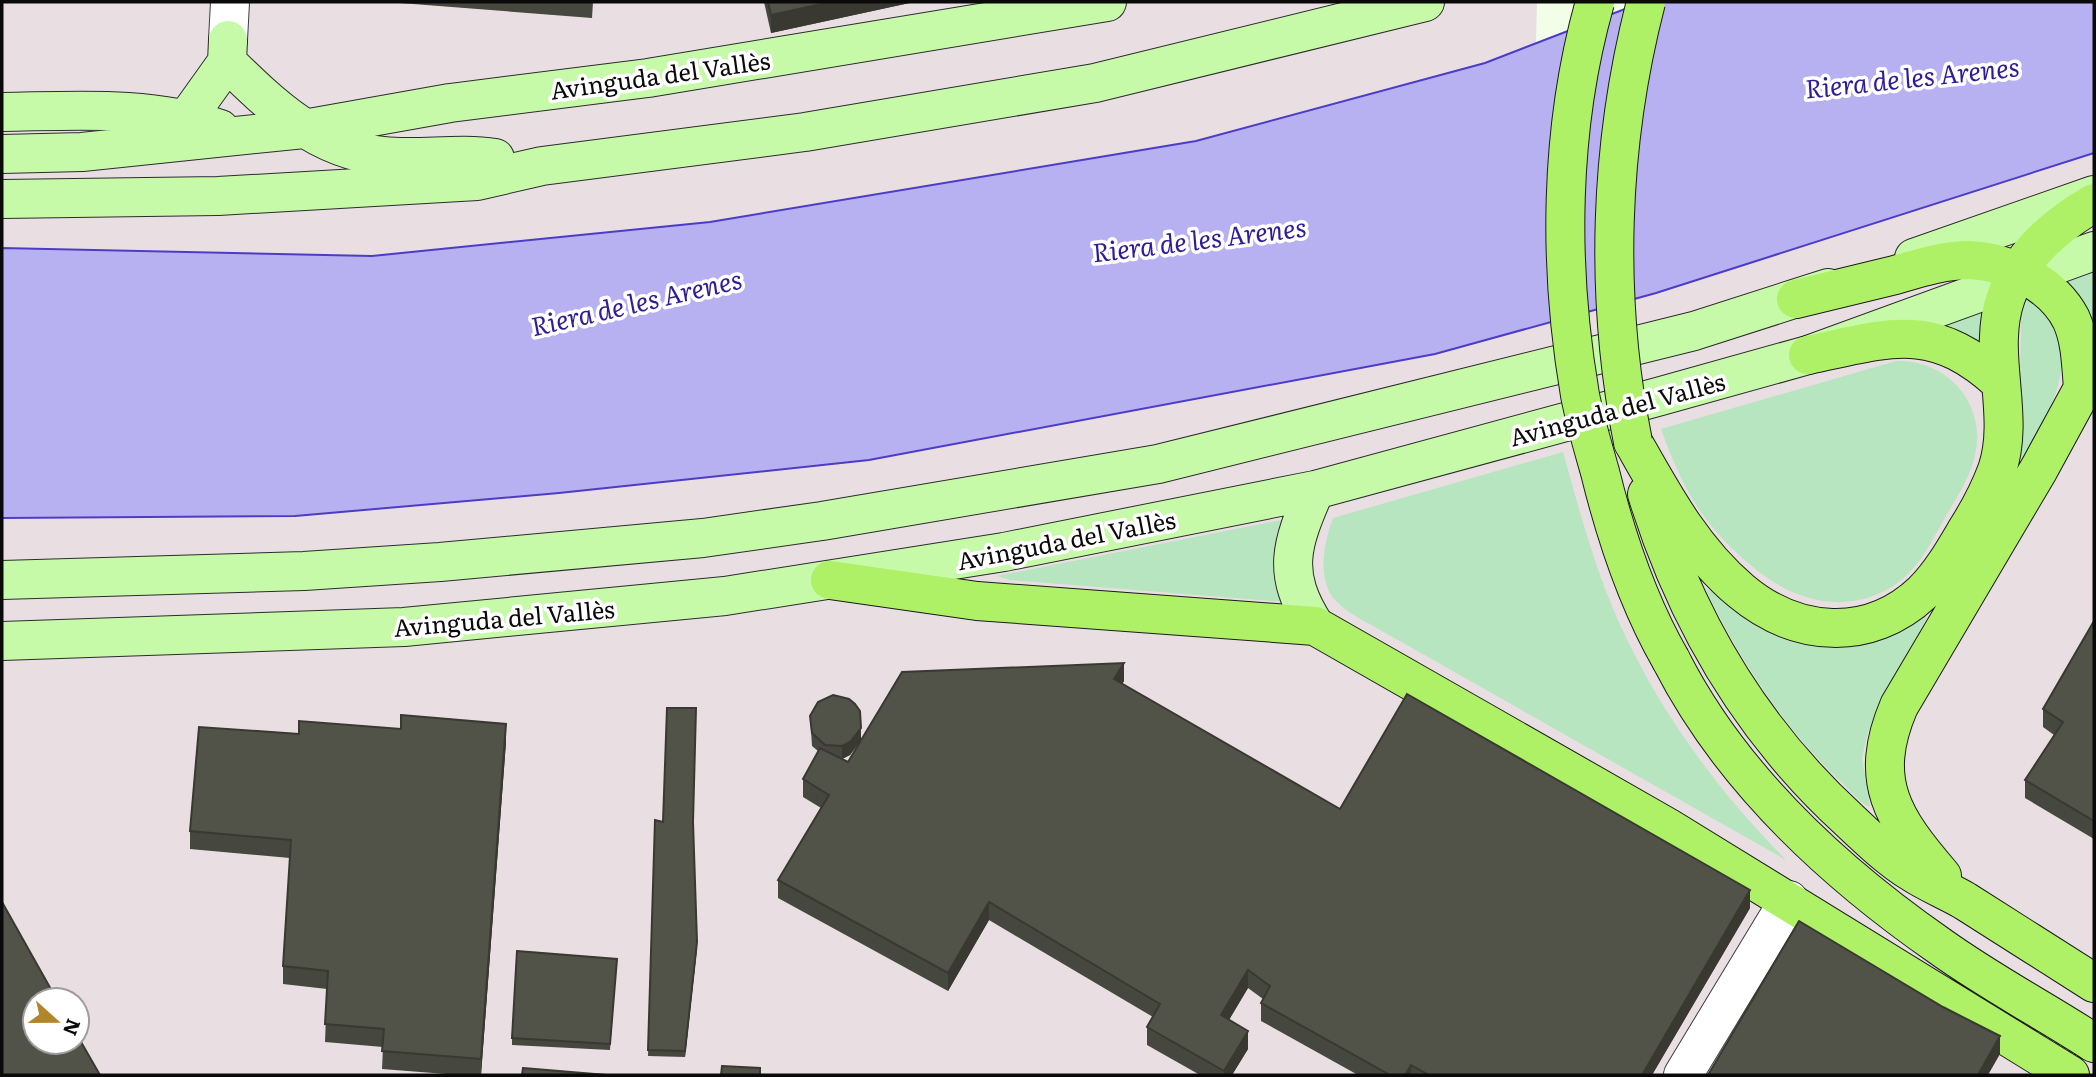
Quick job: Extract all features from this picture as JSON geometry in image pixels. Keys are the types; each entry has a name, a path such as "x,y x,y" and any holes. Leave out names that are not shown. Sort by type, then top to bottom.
{"main road":[{"name":"Avinguda del Vallès","path":"2,154 82,152 304,129 450,103 648,78 1107,2"},
{"path":"2,199 218,196 463,182 542,166 805,132 1095,83 1425,2"},
{"path":"1595,2 1581,60 1569,143 1565,241 1573,339 1581,397 1621,549 1650,623 1688,693 1751,780 1830,861 1942,948 2094,1043"},
{"path":"1646,2 1622,128 1615,228 1617,324 1623,390 1633,442 1660,535 1700,629 1763,728 1833,805 1912,873 1962,899 2094,983"},
{"path":"159,144 187,118 227,51 275,110 304,129 351,151 384,157 479,155 542,166"},
{"path":"2,112 131,111 187,118 239,135"},
{"path":"2,580 304,571 440,562 704,538 822,521 1158,464 1694,331 1796,299 2094,195"},
{"path":"1633,442 1676,516 1721,572 1761,605 1794,620 1841,630 1864,626 1905,607 1944,568 1987,495 1998,467 2003,441 2001,318 2024,260 2056,228 2094,203"},
{"name":"Avinguda del Vallès","path":"2,641 404,627 724,596 1004,552 1315,490 1808,355 1873,329 2094,251"},
{"path":"1796,299 1933,265 1966,260 1989,262 2018,278 2047,288 2072,320 2088,378 2032,481 1899,706 1887,733 1884,765 1892,805 1901,824 1962,899"},
{"path":"1808,355 1883,339 1919,337 1962,354 2000,382"},
{"path":"1315,490 1293,551 1297,599 1315,626"},
{"path":"830,580 977,601 1315,626 1489,724 1789,900 2070,1075"}],"street":[{"path":"227,51 230,2"},
{"path":"1683,1075 1789,900"}],"shaded area":[{"path":"2,2 1537,2 1536,44 1485,63 1196,141 710,222 372,256 2,248"},
{"path":"2094,153 2094,1075 2,1075 2,518 295,516 559,493 869,460 1435,354 1656,293"}],"green space":[{"path":"2094,261 2094,342 2056,275"},
{"path":"2026,296 2046,316 2057,336 2061,357 2060,377 2054,398 2022,461 2019,456 2021,314"},
{"path":"1982,312 1982,351 1971,340 1943,325 1966,315"},
{"path":"1896,361 1933,368 1948,377 1970,405 1976,421 1977,440 1966,481 1920,559 1900,581 1882,592 1844,602 1806,597 1788,590 1754,568 1708,522 1687,489 1661,429"},
{"path":"1563,452 1602,579 1618,620 1651,686 1713,777 1786,860 1358,618 1341,606 1330,593 1324,561 1333,518"},
{"path":"1286,519 1285,602 1010,580 997,576"},
{"path":"1705,588 1753,623 1774,634 1818,646 1861,644 1883,638 1923,615 1927,617 1868,732 1862,758 1870,807 1858,799 1820,761 1782,716 1748,666"}],"water":[{"name":"Riera de les Arenes","path":"1643,2 2094,2 2094,153 1656,293 1435,354 869,460 559,493 295,516 2,518 2,248 372,256 710,222 1196,141 1485,63"}],"building":[{"path":"768,2 831,2 771,15"},
{"path":"2094,621 2094,821 2025,780 2063,722 2043,709"},
{"path":"1124,663 1114,679 1340,809 1407,694 1750,890 1642,1075 1429,1075 1411,1065 1405,1075 1390,1075 1261,1003 1270,986 1248,970 1221,1015 1248,1031 1224,1071 1147,1027 1160,1004 989,902 948,973 778,880 829,795 803,779 820,748 848,762 902,672"},
{"path":"833,695 849,699 860,711 861,728 850,742 842,746 825,745 812,733 810,716 818,702"},
{"path":"667,708 696,708 693,822 697,942 685,1051 648,1050 655,820 663,822"},
{"path":"401,715 506,724 481,1059 382,1051 384,1029 325,1024 328,971 283,966 291,840 190,831 199,727 299,734 299,721 401,729"},
{"path":"2,902 49,986 21,986 21,1056 89,1056 100,1075 2,1075"},
{"path":"1799,921 1943,1007 2000,1036 1978,1075 1708,1075"},
{"path":"517,951 617,959 610,1044 512,1038"},
{"path":"722,1066 760,1068 760,1075 721,1075"},
{"path":"523,1068 607,1075 522,1075"}]}
